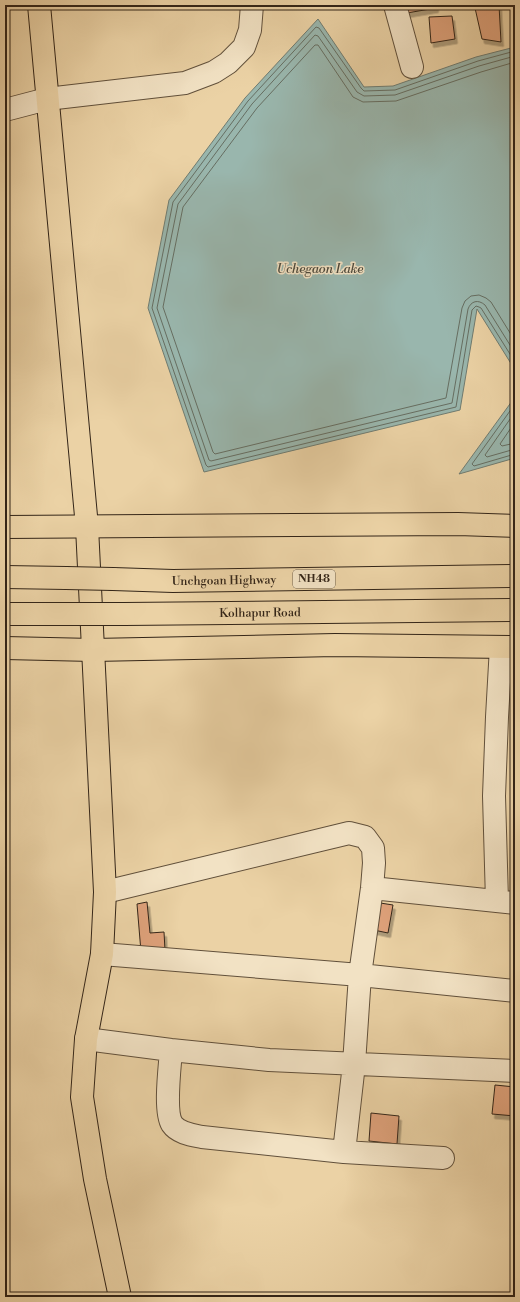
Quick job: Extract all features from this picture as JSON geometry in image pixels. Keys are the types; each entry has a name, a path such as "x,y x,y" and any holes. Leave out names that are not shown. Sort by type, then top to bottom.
{"main road":[{"path":"39,5 87,527 105,892 102,954 86,1039 82,1097 95,1179 120,1297"},
{"path":"5,527 458,524 515,526"},
{"name":"Unchgoan Highway","path":"5,577 173,581 515,576"},
{"name":"Kolhapur Road","path":"5,614 515,610"},
{"path":"5,648 93,650 335,645 508,647"}],"street":[{"path":"5,110 47,99 185,83 214,72 228,63 244,47 250,30 252,5"},
{"path":"395,5 412,67"},
{"path":"372,888 506,902 494,796 497,717 508,647"},
{"path":"105,892 349,833 365,837 373,848 374,863 360,975 354,1064 344,1152"},
{"path":"102,954 360,975 515,991"},
{"path":"86,1039 170,1050 269,1060 515,1071"},
{"path":"170,1050 168,1108 172,1124 184,1134 344,1152 443,1158"}],"water":[{"name":"Uchegaon Lake","path":"318,19 364,87 393,86 476,57 515,47 515,370 477,309 460,410 204,472 148,308 169,200 245,98"},
{"path":"515,397 515,458 459,474"}],"building":[{"path":"399,5 436,5 436,8 401,14"},
{"path":"499,5 501,42 482,39 475,8"},
{"path":"452,16 455,39 431,43 429,17"},
{"path":"147,902 150,933 164,932 165,950 141,952 137,904"},
{"path":"374,902 393,905 388,933 369,929"},
{"path":"495,1085 515,1087 515,1116 492,1114"},
{"path":"371,1113 399,1116 397,1144 369,1141"}]}
